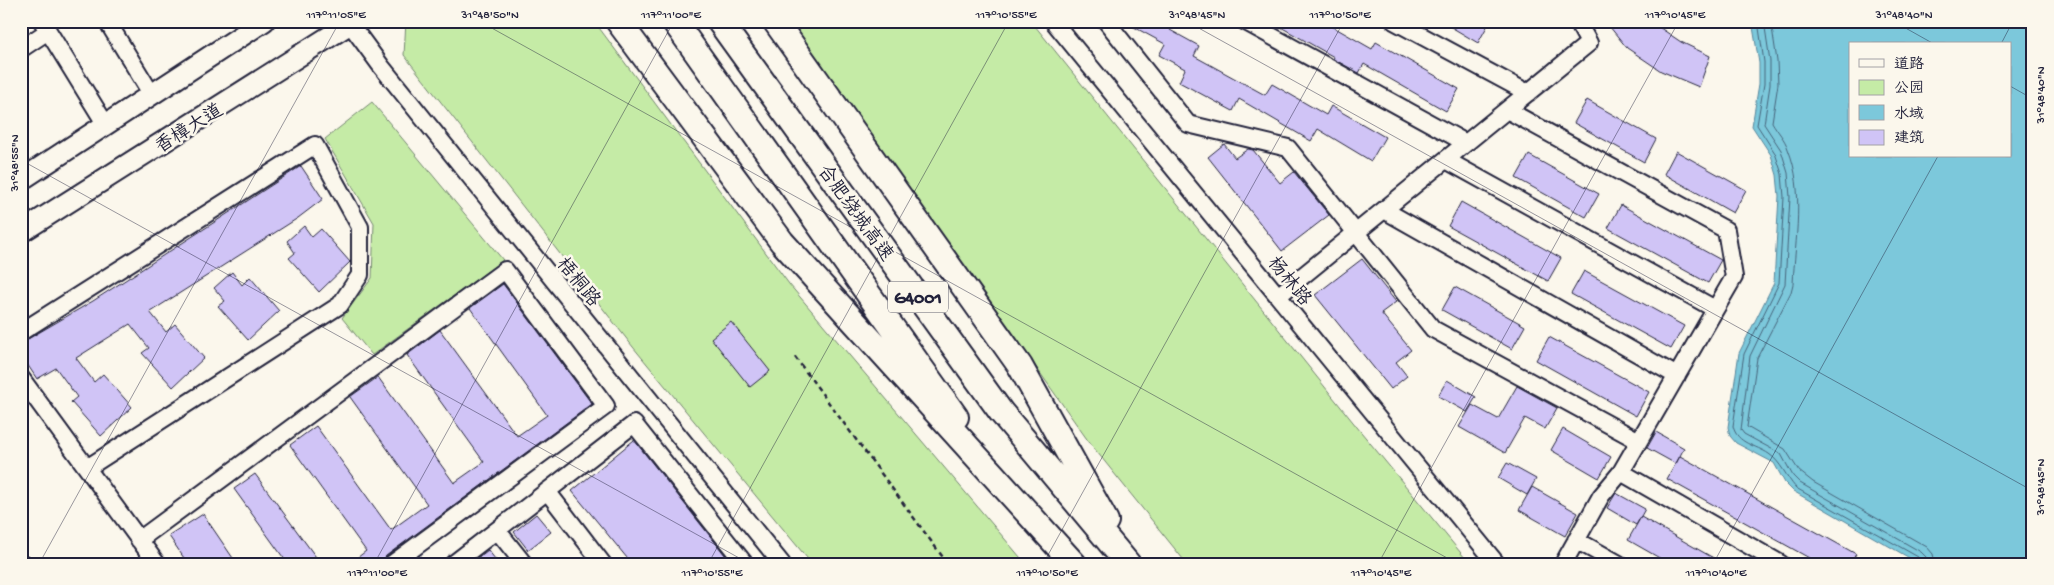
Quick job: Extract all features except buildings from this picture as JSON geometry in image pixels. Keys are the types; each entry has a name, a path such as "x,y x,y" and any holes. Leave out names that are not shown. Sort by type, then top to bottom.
{"highway":[{"path":"618,21 782,242 1075,564"},
{"name":"合肥绕城高速","path":"674,21 968,433 1075,564"},
{"name":"合肥绕城高速","path":"719,21 1001,412 1129,564"},
{"path":"775,21 1020,366 1129,564"}],"main road":[{"path":"21,180 264,21"},
{"name":"香樟大道","path":"21,232 351,22"}],"street":[{"path":"107,21 152,95"},
{"name":"杨林路","path":"1053,21 1497,564"},
{"path":"1106,21 1188,124 1288,148 1433,329 1639,441"},
{"path":"1244,21 1466,143"},
{"path":"1394,21 1528,93"},
{"path":"1278,296 1589,43 1577,21"},
{"name":"梧桐路","path":"351,22 381,66 776,562"},
{"path":"21,49 45,26 106,124"},
{"path":"1507,110 1726,230 1734,277 1621,472 1601,496 1563,564"},
{"path":"21,332 314,146 360,227 360,275 340,305 87,468"},
{"path":"1446,160 1716,309"},
{"path":"1384,210 1677,376"},
{"path":"139,540 504,270 606,406 392,564"},
{"path":"21,378 158,564"},
{"path":"453,564 634,424 745,564"},
{"path":"1621,472 1780,564"},
{"path":"547,491 603,564"},
{"path":"497,530 524,564"},
{"path":"1576,540 1619,564"}],"path":[{"path":"795,357 948,564"}],"green space":[{"path":"406,21 594,21 789,284 1026,564 812,564 633,347 404,55"},
{"path":"791,21 1031,21 1361,432 1470,564 1187,564 1089,442"},
{"path":"372,102 503,260 372,355 342,318 372,278 374,223 325,139"}],"water":[{"path":"1752,21 2033,21 2033,564 1920,564 1793,491 1785,483 1774,463 1736,443 1730,436 1728,427 1739,353 1774,283 1779,196 1777,175 1771,155 1752,126 1759,84 1759,63"}]}
